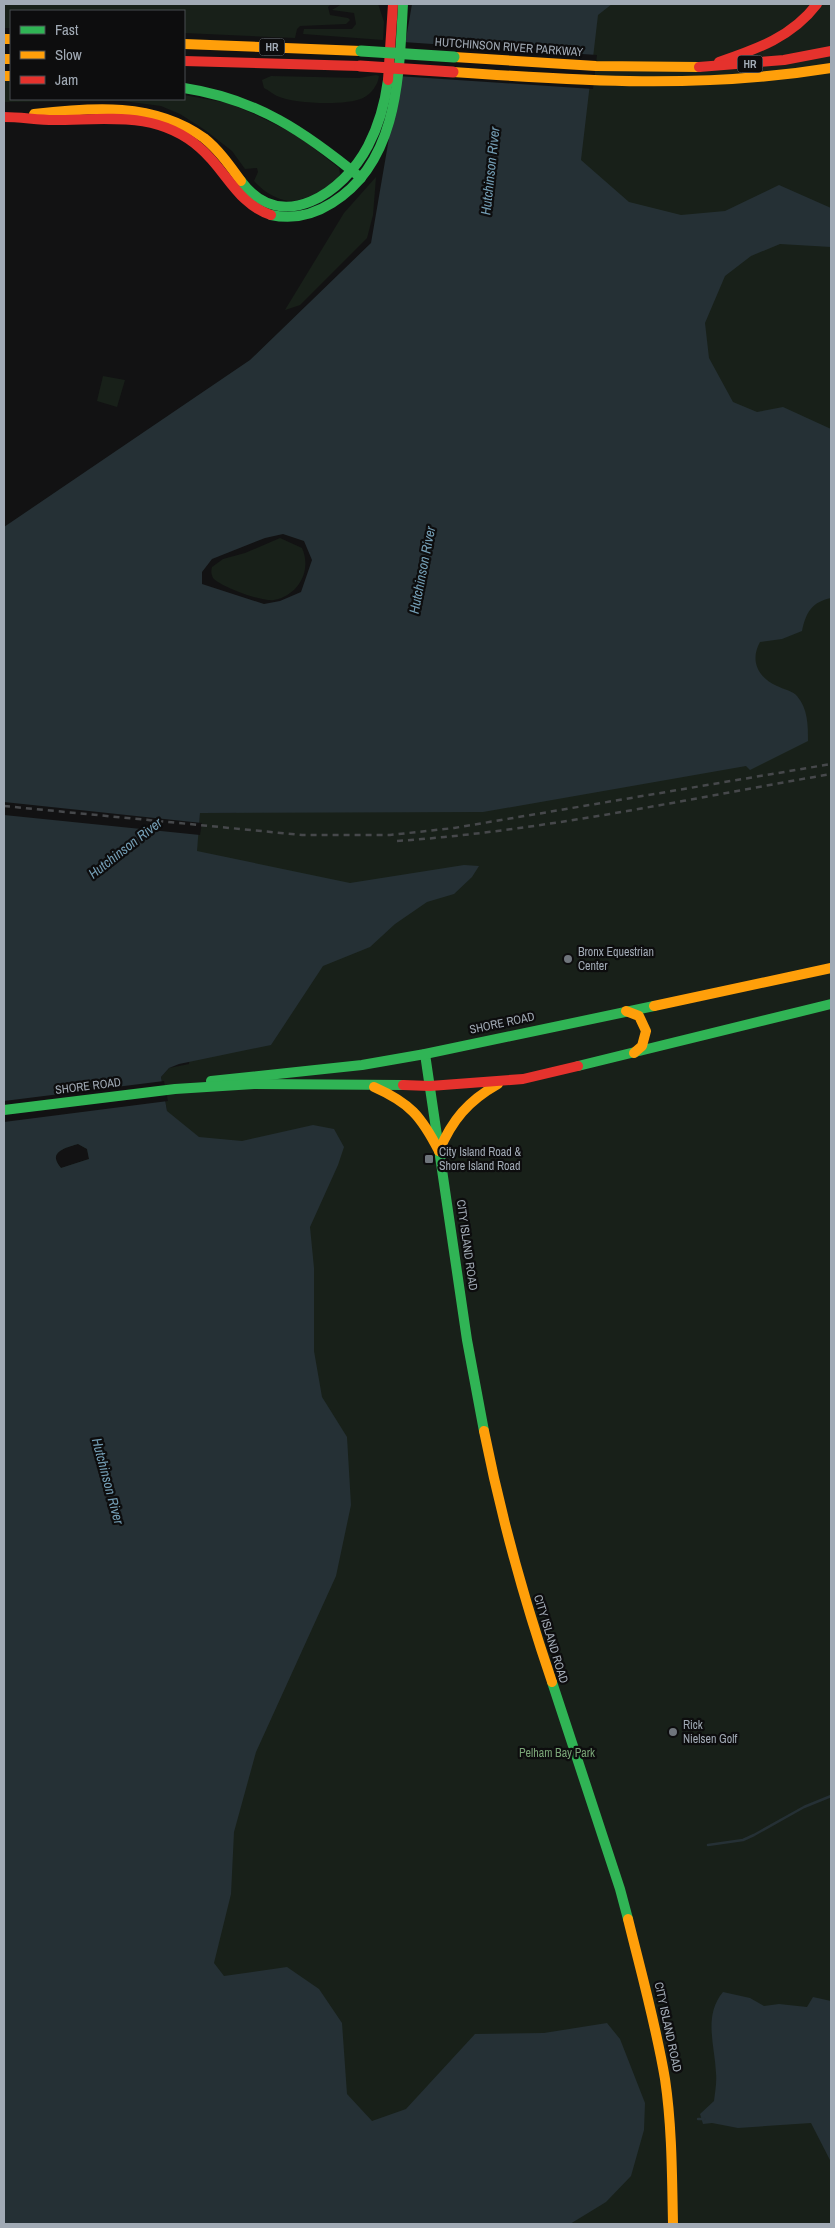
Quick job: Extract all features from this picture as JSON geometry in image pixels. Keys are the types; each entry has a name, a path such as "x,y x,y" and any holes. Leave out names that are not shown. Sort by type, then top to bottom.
{"main road":[{"path":"393,4 395,54"},
{"path":"6,117 49,112 115,109 138,110 163,116 185,126 206,139 223,156 250,191 261,199 279,206 298,206 315,201 356,174 385,105 403,4"},
{"path":"701,68 778,41 798,27 817,4"},
{"name":"HUTCHINSON RIVER PARKWAY","path":"185,44 361,51 668,69 768,62 831,51"},
{"name":"HR","path":"185,60 360,66 668,85 744,82 831,68"},
{"path":"185,88 229,96 277,116 308,134 356,174"},
{"name":"SHORE ROAD","path":"175,1089 219,1079 362,1065 425,1054 831,968"},
{"name":"SHORE ROAD","path":"4,1110 175,1089 287,1082 430,1086 523,1079 831,1004"},
{"path":"623,1011 639,1016 646,1026 645,1043 632,1054"},
{"name":"CITY ISLAND ROAD","path":"425,1054 477,1402 496,1485 526,1608 620,1889 655,2026 665,2081 672,2168 673,2224"},
{"path":"439,1152 451,1122 458,1113 478,1096 504,1081"},
{"path":"368,1085 408,1103 424,1123 439,1152"}],"green space":[{"path":"4,4 331,4 328,7 330,15 350,20 346,24 300,26 297,29 295,38 185,33 185,10 10,10 10,28 4,28"},
{"path":"342,4 378,4 384,22 383,40 303,34 304,29 352,29 356,24 354,13 332,10"},
{"name":"Pelham Bay Park","path":"546,4 831,4 831,2224 364,2224 238,2088 55,1155 59,1148 167,1111 161,1077 169,1068 189,1064 196,851 200,813 236,813","holes":["78,1144 87,1149 89,1159 61,1168 57,1163 57,1154 63,1149"]},
{"path":"271,76 359,78 379,76 374,89 363,98 355,101 333,103 285,99 264,88 262,80"},
{"path":"4,80 10,81 10,100 185,100 185,95 228,103 297,135 339,168 340,174 330,184 315,194 299,200 284,200 268,193 254,181 258,172 257,168 245,169 232,151 205,130 180,114 161,106 123,101 4,102"},
{"path":"376,177 373,215 367,238 300,305 285,310 344,213"},
{"path":"103,376 125,380 117,407 97,401"},
{"path":"280,538 302,548 305,556 304,573 301,580 290,593 274,600 261,599 217,582 213,578 212,567 223,559 245,553"}],"water":[{"name":"Hutchinson River","path":"412,4 612,4 598,15 581,160 629,202 681,215 725,211 779,185 831,208 831,247 780,244 751,256 725,276 705,323 709,358 733,402 757,412 783,407 831,429 831,598 819,602 811,609 802,631 782,639 760,642 756,655 757,667 764,678 793,693 801,701 807,717 808,741 750,770 746,766 483,812 200,813 197,851 350,883 464,865 479,866 472,877 454,894 427,902 395,924 370,947 323,966 271,1045 179,1064 169,1068 161,1077 167,1111 199,1137 242,1141 313,1125 334,1129 344,1147 338,1165 310,1227 314,1268 314,1351 322,1397 347,1437 351,1505 336,1576 256,1752 234,1832 231,1894 214,1963 224,1976 287,1967 319,1989 342,2023 347,2094 372,2121 406,2109 475,2034 544,2033 607,2023 620,2039 645,2103 644,2130 631,2176 606,2202 570,2224 4,2224 4,527 250,360 371,243","holes":["283,534 304,541 312,560 301,592 280,601 264,604 202,584 202,572 212,559 265,538","78,1144 87,1149 89,1159 61,1168 57,1163 57,1154 63,1149"]},
{"path":"723,1992 750,1998 764,2006 779,2004 807,2007 813,1997 831,2001 831,2162 811,2123 738,2128 712,2123 703,2124 700,2114 714,2101 716,2076 712,2021 713,2011"}],"pier":[{"path":"403,42 597,55 593,89 397,76"},
{"path":"4,802 202,823 200,835 4,815"},
{"path":"164,1081 168,1101 4,1122 4,1101"}],"waterway":[{"path":"708,1845 743,1840 804,1807 831,1796"},
{"path":"698,2119 704,2119"}],"railway":[{"path":"4,806 302,835 390,835 454,828 831,764"},
{"path":"397,841 506,830 561,822 831,774"}],"traffic: fast":[{"path":"271,215 295,217 325,207 354,186 371,164 383,140 391,114 400,59 403,4"},
{"path":"361,51 454,57"},
{"path":"241,181 257,197 275,205 293,206 311,201 328,192 344,179 368,146 381,114 388,80"},
{"path":"185,88 235,100 279,120 320,146 361,178"},
{"path":"578,1066 831,1004"},
{"path":"211,1081 362,1065 425,1054 654,1006"},
{"path":"425,1054 467,1340 484,1431"},
{"path":"4,1110 175,1089 254,1084 403,1085"},
{"path":"552,1682 620,1889 628,1919"}],"traffic: slow":[{"path":"4,39 10,39"},
{"path":"185,44 361,51"},
{"path":"454,57 596,66 699,67"},
{"path":"4,59 10,59"},
{"path":"453,72 595,80 689,81 783,75 831,68"},
{"path":"4,76 10,76"},
{"path":"34,114 100,109 144,113 164,118 185,126 204,138 219,153 241,181"},
{"path":"654,1006 831,968"},
{"path":"626,1011 639,1016 646,1031 642,1046 634,1053"},
{"path":"439,1151 449,1130 462,1112 478,1097 498,1084"},
{"path":"374,1087 406,1105 426,1128 439,1151"},
{"path":"484,1431 514,1558 552,1682"},
{"path":"628,1919 653,2019 665,2079 672,2169 673,2224"}],"traffic: jam":[{"path":"388,80 393,4"},
{"path":"719,62 760,47 785,33 817,4"},
{"path":"699,67 784,60 831,51"},
{"path":"185,61 360,66"},
{"path":"360,66 453,72"},
{"path":"4,117 48,120 130,120 149,122 166,128 184,136 200,148 240,195 259,210 271,215"},
{"path":"403,1085 430,1086 523,1079 578,1066"}],"place":[{"name":"Bronx Equestrian Center","path":"568,959"},
{"name":"City Island Road & Shore Island Road","path":"429,1159"},
{"name":"Rick Nielsen Golf","path":"673,1732"}]}
